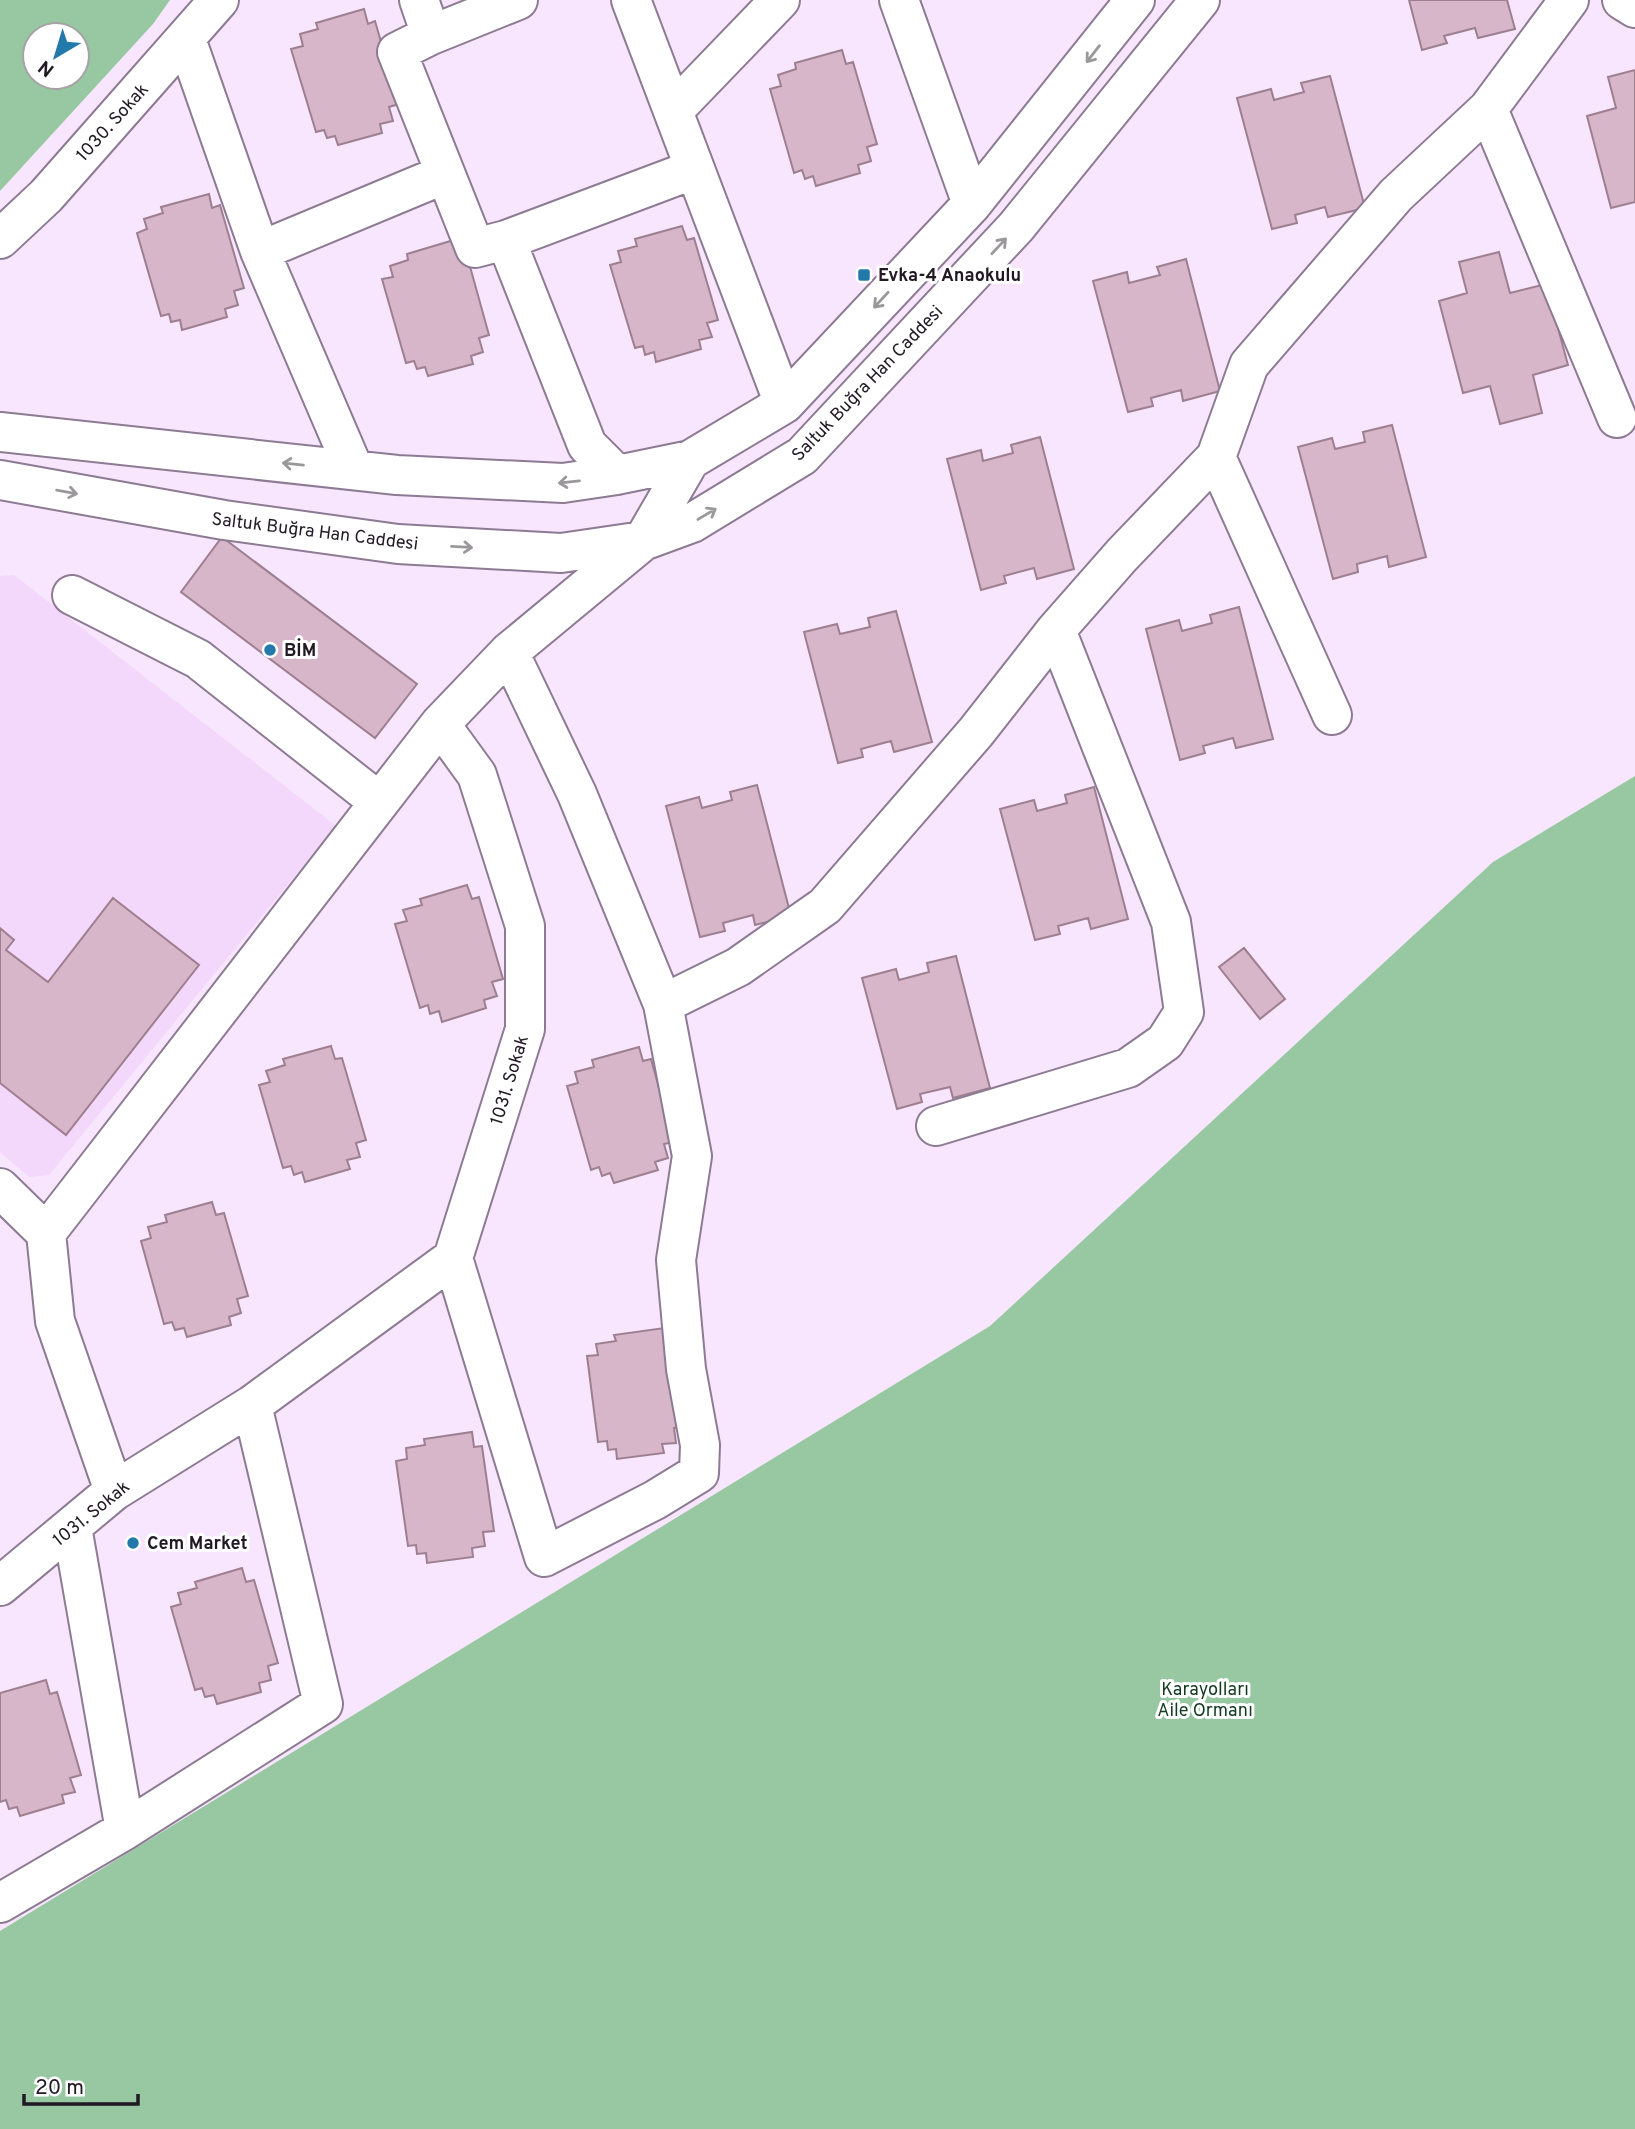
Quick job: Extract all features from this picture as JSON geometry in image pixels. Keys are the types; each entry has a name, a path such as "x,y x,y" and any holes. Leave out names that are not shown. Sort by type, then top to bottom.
{"street":[{"name":"1030. Sokak","path":"0,239 46,196 219,0"},
{"path":"419,0 431,35"},
{"path":"518,0 431,35 397,52 475,248 506,240 695,169"},
{"path":"631,0 784,404"},
{"path":"673,111 780,0"},
{"path":"899,0 972,204"},
{"name":"Saltuk Buğra Han Caddesi","path":"0,480 224,520 398,544 561,553 643,541 692,523 802,456 1016,227 1200,0"},
{"path":"663,1004 738,967 825,906 976,732 1056,630 1122,555 1216,457 1249,365 1396,195 1488,109 1569,0"},
{"path":"1622,0 1635,8"},
{"path":"0,432 397,475 563,483 690,460 784,404 972,204 1131,2"},
{"path":"186,39 260,251 354,470"},
{"path":"1488,109 1617,418"},
{"path":"260,251 445,174"},
{"path":"506,240 587,445 617,475"},
{"path":"1216,457 1332,715"},
{"path":"46,1233 440,724 509,652 643,541 690,460"},
{"path":"72,596 198,659 378,802"},
{"path":"936,1126 1128,1069 1165,1042 1184,1012 1171,922 1056,630"},
{"path":"453,1258 544,1557 655,1500 699,1473 700,1445 686,1369 676,1261 692,1156 663,1004 576,794 509,652"},
{"name":"1031. Sokak","path":"0,1586 114,1491 252,1405 453,1258 525,1029 525,926 477,775 440,724"},
{"path":"0,1188 46,1233 55,1321 114,1491"},
{"path":"0,1903 125,1830 323,1704 252,1405"},
{"path":"72,1527 125,1830"}],"shaded area":[{"path":"14,575 336,826 49,1175 29,1177 0,1152 0,576"}],"green space":[{"path":"0,0 170,0 153,24 0,191"},
{"name":"Karayolları Aile Ormanı","path":"1635,776 1635,2129 0,2129 0,1931 990,1326 1493,862"}],"building":[{"path":"1409,0 1507,0 1515,29 1478,38 1475,28 1444,36 1447,43 1422,50"},
{"path":"364,9 368,24 375,21 399,104 389,107 393,121 380,124 382,133 338,145 335,136 327,138 324,130 316,132 291,49 303,46 300,34 318,29 316,23"},
{"path":"842,50 846,64 853,62 877,144 867,147 871,161 858,165 860,173 816,186 813,176 805,179 802,170 794,173 770,89 781,86 778,75 796,69 795,63"},
{"path":"1635,70 1635,202 1611,208 1587,116 1616,108 1608,77"},
{"path":"1330,76 1365,208 1328,217 1325,207 1295,215 1297,223 1272,229 1237,98 1271,89 1274,100 1304,92 1301,83"},
{"path":"209,194 212,208 220,205 244,288 234,291 238,305 225,309 227,317 182,330 180,320 171,322 169,314 161,316 137,233 147,229 144,219 163,213 161,207"},
{"path":"682,226 687,240 694,238 718,320 707,323 712,337 699,340 701,349 656,362 654,352 645,355 643,346 635,348 610,265 621,262 618,251 637,246 635,239"},
{"path":"454,240 466,252 489,335 479,338 483,352 471,356 473,364 428,376 425,367 417,369 414,361 406,363 382,279 393,277 390,266 408,260 407,254"},
{"path":"1499,252 1510,293 1546,284 1568,365 1533,375 1542,413 1500,424 1490,386 1463,393 1439,301 1467,293 1459,262"},
{"path":"1186,259 1220,391 1183,401 1181,390 1151,398 1153,406 1128,412 1093,281 1127,272 1129,283 1160,275 1157,267"},
{"path":"1392,425 1426,557 1389,567 1387,556 1357,564 1358,572 1333,579 1298,447 1332,438 1335,449 1365,442 1363,432"},
{"path":"1040,437 1074,569 1037,579 1034,568 1004,576 1006,583 981,590 947,459 981,450 983,461 1013,453 1011,445"},
{"path":"222,537 417,684 375,738 181,592"},
{"path":"1239,607 1273,739 1236,748 1233,738 1203,746 1205,753 1180,760 1146,629 1179,620 1182,631 1212,623 1210,615"},
{"path":"896,611 932,742 894,752 891,741 861,749 863,757 838,763 804,632 837,624 840,634 870,627 868,618"},
{"path":"757,785 791,916 755,925 753,915 723,923 725,931 700,937 666,806 699,797 702,808 732,800 730,792"},
{"path":"1094,787 1128,919 1091,929 1088,918 1058,926 1060,934 1035,940 1000,809 1034,800 1037,811 1067,803 1065,795"},
{"path":"467,885 472,899 479,897 503,979 492,982 497,996 484,1000 486,1008 442,1022 439,1011 430,1014 428,1005 420,1008 395,924 407,921 403,910 422,905 420,899"},
{"path":"113,898 199,965 66,1135 0,1083 0,928 14,940 6,950 48,982"},
{"path":"1244,948 1285,999 1260,1019 1219,967"},
{"path":"956,956 990,1088 953,1098 950,1087 920,1094 922,1102 897,1109 862,978 896,969 899,980 929,972 927,963"},
{"path":"331,1046 335,1059 342,1058 366,1140 356,1143 360,1157 347,1160 350,1169 305,1182 302,1172 294,1175 291,1166 283,1168 259,1085 270,1082 266,1071 285,1065 283,1059"},
{"path":"639,1047 643,1061 651,1059 674,1142 664,1144 668,1158 655,1162 658,1170 614,1183 610,1173 602,1176 599,1167 591,1170 567,1086 578,1083 575,1072 594,1067 592,1060"},
{"path":"212,1202 216,1215 224,1213 248,1296 237,1299 241,1313 229,1317 231,1325 187,1337 184,1328 175,1330 172,1322 164,1324 141,1241 151,1238 148,1227 167,1222 165,1215"},
{"path":"664,1328 685,1427 674,1428 676,1443 662,1444 664,1453 617,1459 616,1449 608,1450 607,1441 598,1442 587,1356 598,1355 596,1344 616,1341 614,1335"},
{"path":"472,1432 474,1447 482,1446 494,1531 483,1532 485,1546 472,1548 473,1557 427,1563 426,1553 417,1554 416,1545 408,1546 396,1461 407,1459 406,1448 425,1445 424,1439"},
{"path":"242,1568 246,1582 254,1580 278,1663 268,1666 271,1680 259,1683 261,1692 217,1704 214,1695 205,1697 202,1688 195,1690 171,1607 181,1604 178,1593 197,1588 195,1582"},
{"path":"46,1680 50,1694 57,1692 81,1775 70,1778 75,1792 62,1795 64,1803 20,1816 17,1807 9,1809 6,1800 0,1802 0,1693"}],"place":[{"name":"Evka-4 Anaokulu","path":"864,275"},
{"name":"BİM","path":"270,650"},
{"name":"Cem Market","path":"133,1543"}]}
